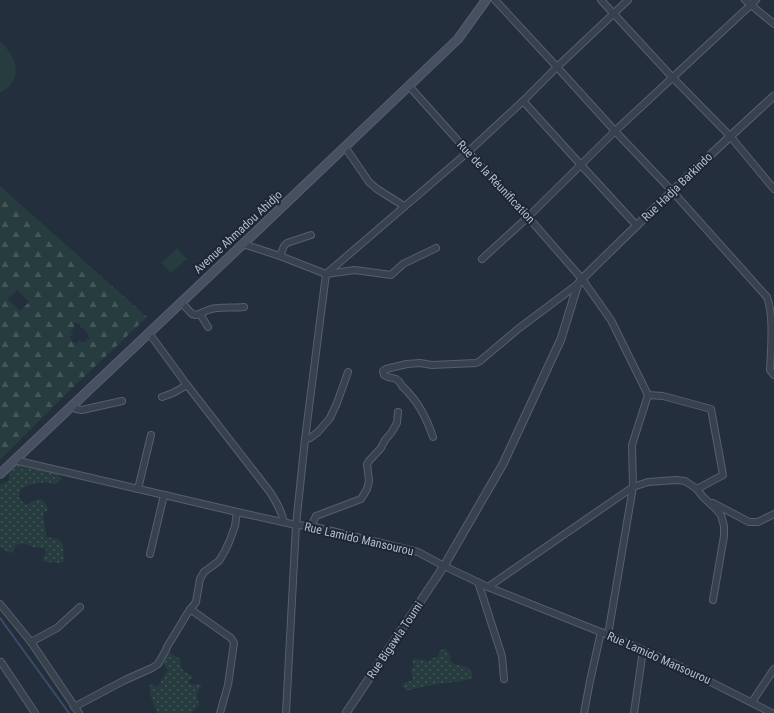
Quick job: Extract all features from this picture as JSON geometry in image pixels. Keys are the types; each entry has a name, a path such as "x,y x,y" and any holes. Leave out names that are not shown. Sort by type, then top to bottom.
{"main road":[{"name":"Avenue Ahmadou Ahidjo","path":"0,474 458,39 486,0"}],"street":[{"path":"495,0 614,131 672,191 767,297 770,302 773,322 773,371"},
{"path":"601,0 672,77 730,136 774,189"},
{"path":"286,713 296,525 326,274 468,152 628,0"},
{"path":"745,0 753,2 774,24"},
{"path":"482,260 528,217 614,131 753,2"},
{"name":"Rue de la Réunification","path":"409,86 528,217 611,320 648,395"},
{"name":"Rue Hadja Barkindo","path":"580,281 672,191 774,96"},
{"path":"523,101 637,226"},
{"path":"345,147 369,182 377,189 404,206"},
{"path":"280,256 284,246 287,243 311,234"},
{"path":"243,244 280,256 326,274 355,270 391,275 403,264 436,248"},
{"path":"433,437 422,412 412,395 396,379 388,378 384,375 383,371 386,368 407,364 420,363 432,365 476,363 518,328 580,281"},
{"name":"Rue Bigawla Toumi","path":"346,713 444,566 503,464 561,338 580,281"},
{"path":"181,302 192,314 196,315 217,308 244,307"},
{"path":"200,314 208,327"},
{"path":"149,333 187,385 270,492 279,506 284,522"},
{"path":"305,440 318,432 330,418 348,372"},
{"path":"162,397 187,385"},
{"path":"608,635 633,487 632,445 648,395 663,396 710,409 722,475 697,489"},
{"path":"72,406 76,409 82,410 122,401"},
{"path":"311,526 316,516 361,499 367,489 369,481 367,464 391,434 397,423 398,412"},
{"path":"138,489 151,435"},
{"name":"Rue Lamido Mansourou","path":"14,460 237,512 296,525 311,526 418,552 488,587 601,632 675,664 772,713"},
{"path":"488,587 633,487 648,482 676,480 685,481 697,489 721,515 724,526 724,536 713,600"},
{"path":"150,554 164,495"},
{"path":"703,497 749,522 758,522 774,514"},
{"path":"74,707 158,664 166,648 190,609 196,602 200,579 204,572 219,561 230,540 235,526 237,512"},
{"path":"478,582 502,656 504,679"},
{"path":"0,604 31,642 79,713"},
{"path":"31,642 57,628 80,607"},
{"path":"190,609 231,638 234,643 228,685 220,713"},
{"path":"584,713 601,632"},
{"path":"634,713 643,650"},
{"path":"1,662 35,713"},
{"path":"752,702 774,669"}],"green space":[{"path":"0,41 11,54 16,68 13,81 0,93"},
{"path":"0,186 147,317 62,398 0,460","holes":["17,290 29,302 20,311 8,299","74,323 80,325 80,328 82,327 88,334 88,337 90,337 86,342 81,342 79,340 77,343 74,343 70,337 73,334 70,331 74,328"]},
{"path":"177,248 187,259 171,273 161,263"},
{"path":"17,465 56,473 62,479 55,484 37,483 29,485 21,489 19,496 26,505 37,499 43,500 47,506 48,510 43,514 46,537 59,539 63,545 64,561 60,563 46,562 42,560 46,553 46,549 21,544 16,545 12,553 0,547 0,485 8,481 12,468"},
{"path":"446,649 450,660 454,664 467,667 472,672 472,678 462,681 424,686 407,691 403,687 402,684 413,679 411,669 414,667 412,661 413,659 428,662 433,658 438,657 440,650"},
{"path":"170,653 180,659 182,669 193,678 189,680 189,683 191,685 200,684 201,687 197,695 199,705 191,713 158,713 153,703 150,684 158,687 168,670 162,661 164,655"}],"waterway":[{"path":"0,618 69,713"}]}
